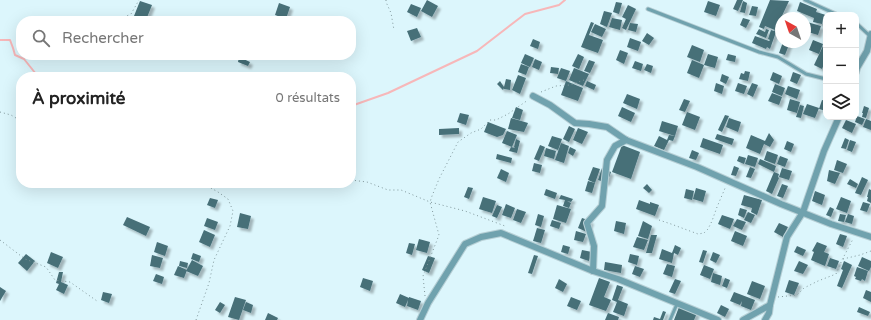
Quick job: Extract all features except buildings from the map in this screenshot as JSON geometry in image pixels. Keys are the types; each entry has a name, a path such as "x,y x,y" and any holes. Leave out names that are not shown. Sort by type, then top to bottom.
{"street":[{"path":"859,66 867,51 870,35"},
{"path":"533,96 550,105 575,123 607,127 626,140 697,167 831,224 871,237"},
{"path":"765,320 769,313 787,237 803,212 824,151 838,120"},
{"path":"593,271 594,246 587,222 602,206 607,160 615,146 626,140"},
{"path":"420,320 428,303 465,244 481,236 501,234 593,271 618,279 718,320"},
{"path":"743,320 771,301"}],"lane":[{"path":"804,0 831,12"},
{"path":"648,9 753,50 778,57 806,74 823,78"},
{"path":"859,26 870,35"},
{"path":"670,320 677,304"}],"path":[{"path":"127,16 131,14 139,0"},
{"path":"386,0 391,13 394,30"},
{"path":"428,303 424,294 423,276 439,235 430,202 439,179 458,142 471,133 482,129 490,120 496,120 508,114 533,96 556,86 570,85 584,80"},
{"path":"0,112 16,118"},
{"path":"356,181 367,182 388,190 401,190 430,202 465,211 505,226 501,234"},
{"path":"659,220 698,234 704,232 708,229 712,221 728,181"},
{"path":"196,320 209,283 214,260 230,226 233,211 228,199 211,188"},
{"path":"771,301 797,295 804,288 836,274 856,232"},
{"path":"0,240 25,259 46,267 55,280 70,282 97,301"},
{"path":"842,260 871,251"}],"waterway":[{"path":"356,104 388,93 477,51 525,14 559,5 565,0"},
{"path":"0,40 10,40 16,55"},
{"path":"25,60 34,72"}]}
